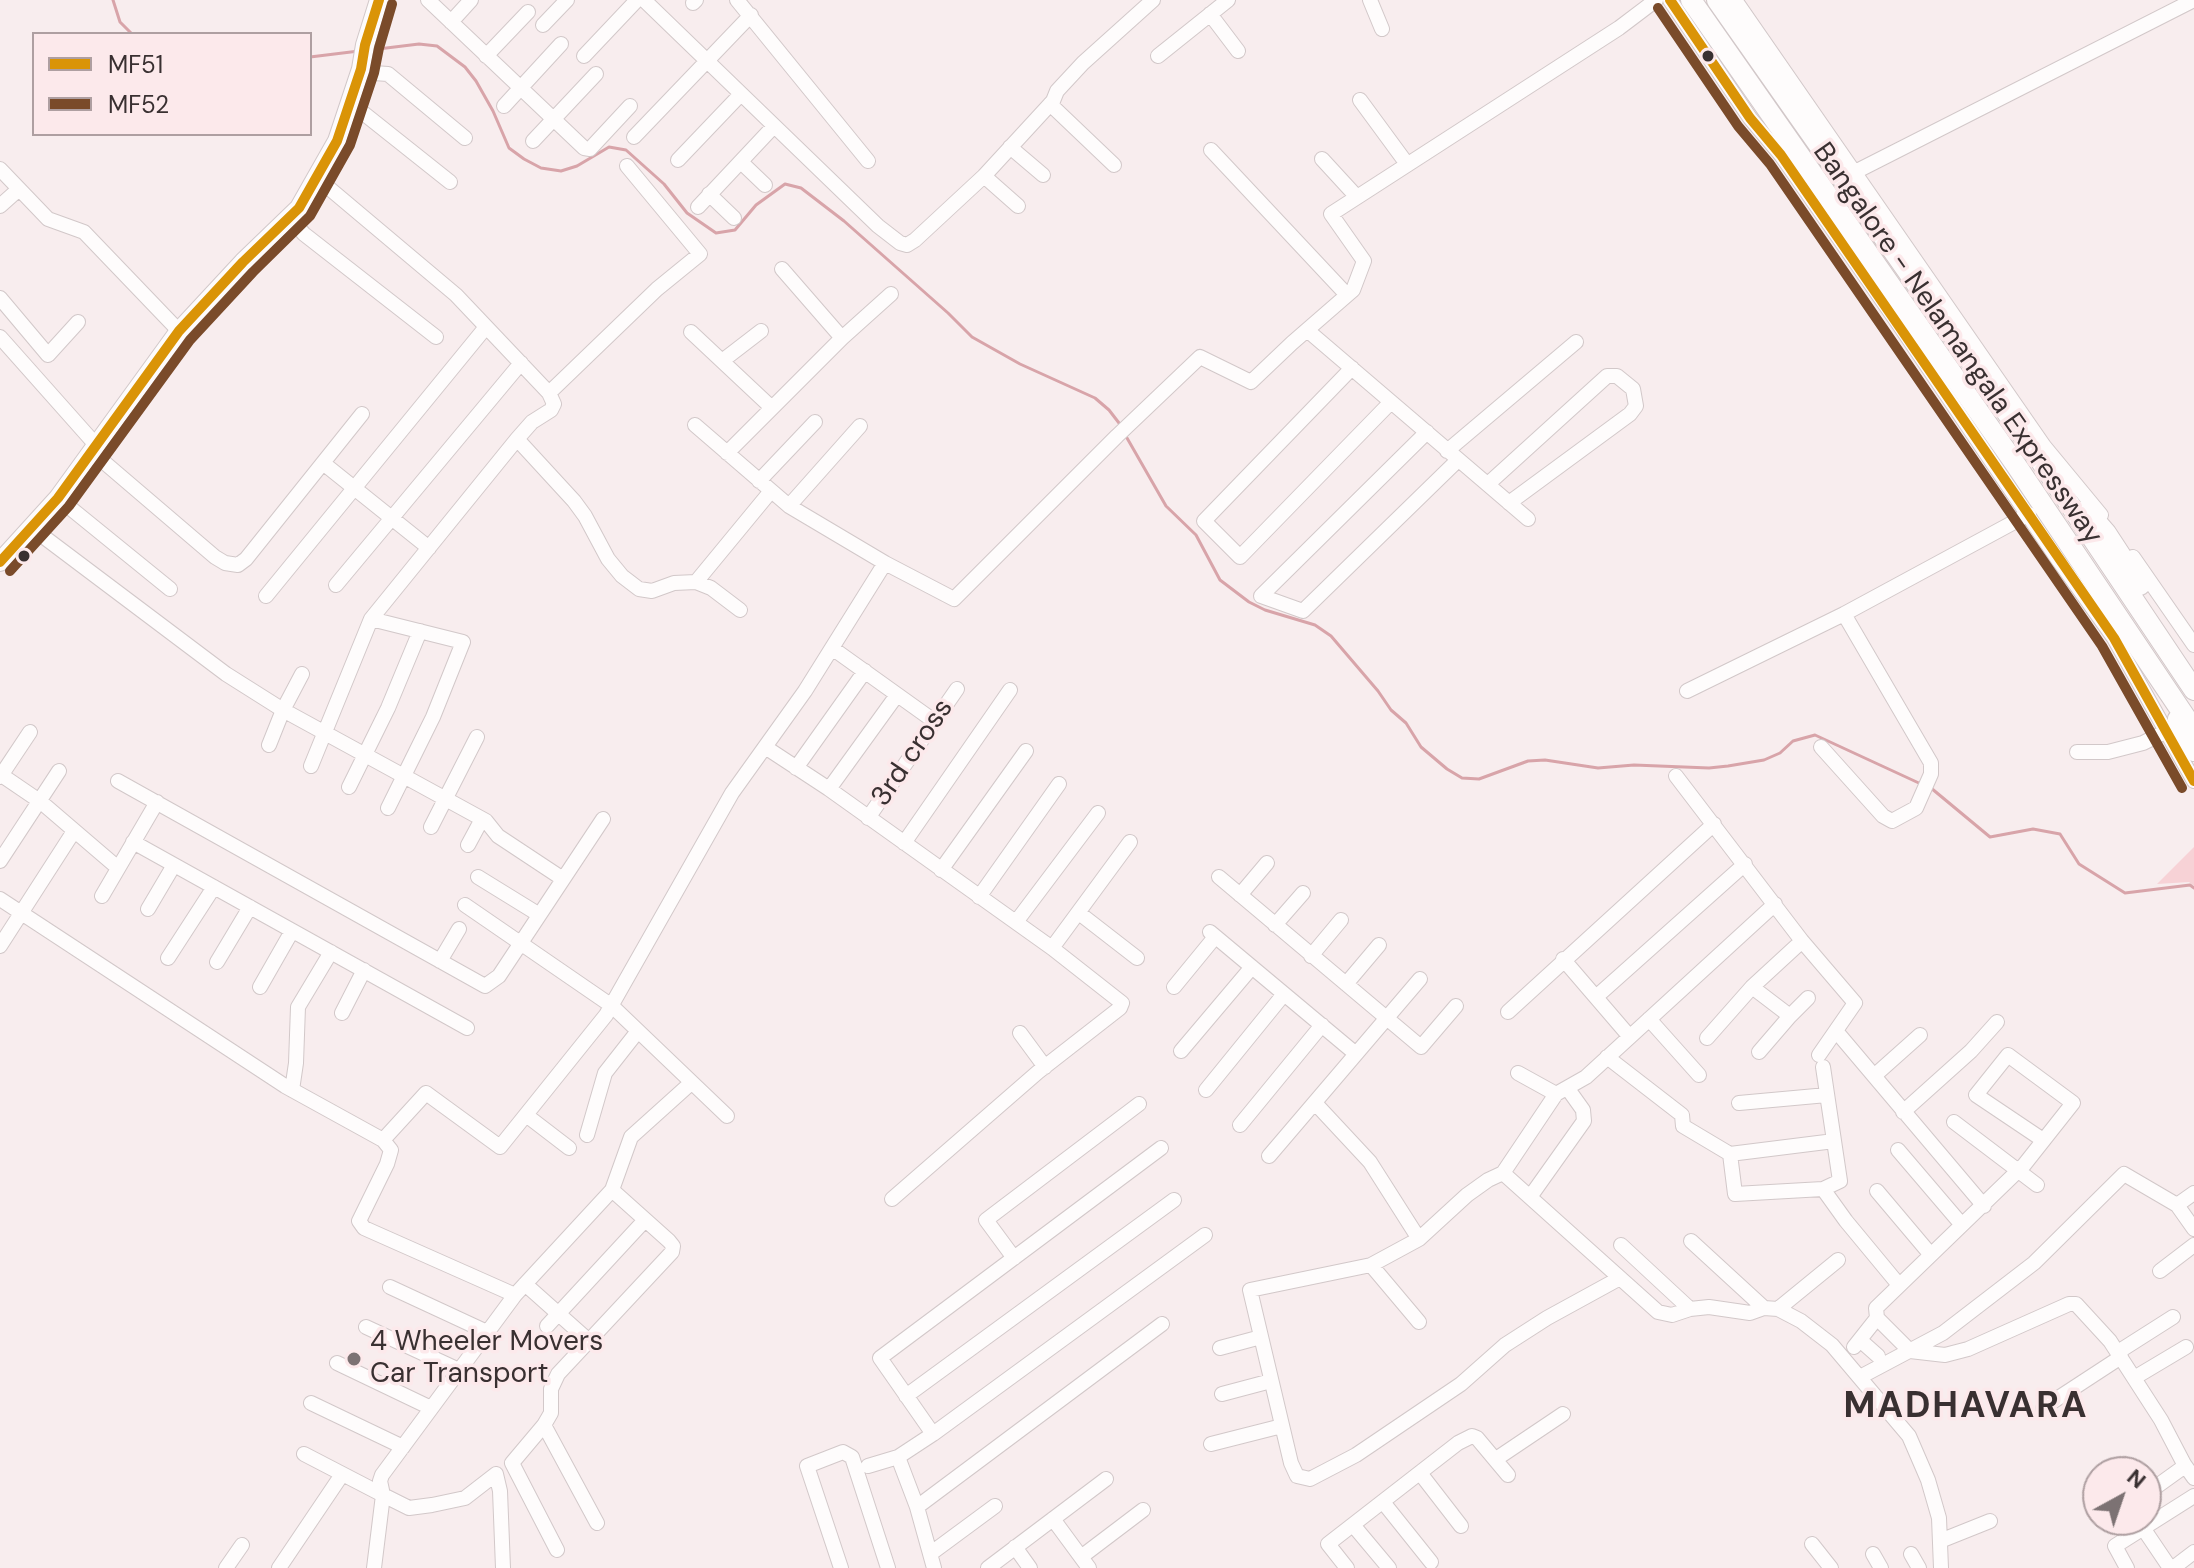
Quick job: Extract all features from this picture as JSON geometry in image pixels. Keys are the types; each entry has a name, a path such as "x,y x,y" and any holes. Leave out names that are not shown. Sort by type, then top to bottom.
{"highway":[{"name":"Bangalore - Nelamangala Expressway","path":"1691,0 2016,465 2194,730"},
{"name":"Bangalore - Nelamangala Expressway","path":"1717,0 2036,454 2194,690"},
{"path":"2036,454 2106,533 2194,667"},
{"path":"2160,681 2194,751"}],"main road":[{"path":"0,562 58,498 179,331 243,262 290,218 317,178 337,141 349,107 379,0"}],"street":[{"path":"428,0 584,148 590,149 630,106"},
{"path":"451,22 471,0"},
{"path":"543,25 567,0"},
{"path":"584,56 637,0"},
{"path":"644,0 878,226 907,245 984,176 1083,63 1153,0"},
{"path":"737,0 868,161"},
{"path":"1370,0 1382,29"},
{"path":"695,425 789,506 885,563 954,599 1200,357 1251,382 1353,290 1364,261 1331,214 1582,53 1656,0"},
{"path":"1670,0 1750,118 1829,223 2114,638 2194,781"},
{"path":"1735,0 2044,446 2121,540 2194,645"},
{"path":"1855,172 2194,0"},
{"path":"1158,56 1223,1"},
{"path":"486,56 528,12"},
{"path":"1210,14 1238,51"},
{"path":"634,137 751,15"},
{"path":"504,106 561,44"},
{"path":"360,70 388,74 465,138"},
{"path":"533,141 596,74"},
{"path":"678,160 741,94"},
{"path":"1360,100 1407,164"},
{"path":"1050,104 1114,165"},
{"path":"349,107 362,112 450,182"},
{"path":"698,207 774,126"},
{"path":"1010,147 1043,175"},
{"path":"1211,150 1347,295"},
{"path":"1322,159 1356,196"},
{"path":"741,162 765,185"},
{"path":"549,393 657,289 700,254 627,166"},
{"path":"0,169 48,219 84,232 179,331"},
{"path":"984,176 1018,206"},
{"path":"311,766 371,619 517,439 554,404 549,393 456,295 317,178"},
{"path":"0,206 19,189"},
{"path":"709,194 734,218"},
{"path":"290,218 304,234 436,337"},
{"path":"782,269 842,338"},
{"path":"727,453 842,338 891,294"},
{"path":"0,298 48,355 78,322"},
{"path":"266,596 486,327"},
{"path":"1307,330 1528,519"},
{"path":"722,361 761,331"},
{"path":"691,332 772,408"},
{"path":"0,337 94,448 225,563 238,565 246,559 362,414"},
{"path":"1427,432 1261,596 1303,611 1452,456 1576,342"},
{"path":"336,585 521,363"},
{"path":"1352,368 1204,521 1240,557 1391,402"},
{"path":"1488,484 1607,376 1617,376 1627,382 1636,397 1636,406 1630,414 1509,503"},
{"path":"759,481 815,422"},
{"path":"789,506 860,426"},
{"path":"517,439 574,501 608,559 622,576 639,589 652,591 674,583 696,582 711,588 740,610"},
{"path":"323,463 429,548"},
{"path":"696,582 771,491"},
{"path":"58,498 170,589"},
{"path":"1687,691 1844,614 2029,514"},
{"path":"32,528 226,674 283,710 482,819 498,836 563,879"},
{"path":"383,1140 426,1093 500,1147 612,1006 732,793 832,648 885,563"},
{"path":"1821,747 1883,816 1892,821 1916,808 1931,774 1931,763 1844,614"},
{"path":"371,619 463,642 433,717 388,808"},
{"path":"349,787 420,631"},
{"path":"832,648 934,721"},
{"path":"796,768 865,671"},
{"path":"269,745 302,674"},
{"name":"3rd cross","path":"868,818 957,689"},
{"path":"904,843 1010,690"},
{"path":"829,789 897,695"},
{"path":"30,732 0,775 41,802 118,868"},
{"path":"2077,752 2108,752 2143,743 2165,732"},
{"path":"431,827 477,737"},
{"path":"765,747 1016,922 1122,1003 1120,1008 1045,1067 892,1199"},
{"path":"941,870 1026,751"},
{"path":"0,861 59,771"},
{"path":"1676,776 1802,941 1855,1003 1821,1061 1840,1181 1823,1189 1719,1193"},
{"path":"118,781 485,986 499,976 603,819"},
{"path":"979,897 1059,784"},
{"path":"102,896 157,802"},
{"path":"1016,922 1098,813"},
{"path":"468,845 482,819"},
{"path":"1508,1012 1714,824"},
{"path":"0,946 74,831"},
{"path":"133,842 467,1028"},
{"path":"1052,948 1130,842"},
{"path":"1240,895 1267,863"},
{"path":"1596,997 1745,864"},
{"path":"148,909 174,865"},
{"path":"478,877 538,914"},
{"path":"1219,877 1421,1047 1456,1006"},
{"path":"168,958 214,887"},
{"path":"1275,925 1303,893"},
{"path":"0,899 292,1090 383,1140 391,1150 359,1221 364,1228 520,1290 559,1313 589,1341"},
{"path":"1620,1278 1505,1345 1426,1410 1356,1455 1310,1479 1297,1476 1291,1463 1250,1290 1371,1265 1419,1239 1467,1195 1503,1173 1562,1092 1630,1037 1775,904"},
{"path":"465,905 612,1006 727,1116"},
{"path":"217,962 250,907"},
{"path":"1079,913 1137,958"},
{"path":"1311,956 1341,920"},
{"path":"440,961 459,929"},
{"path":"260,987 292,931"},
{"path":"1174,987 1212,934 1356,1054"},
{"path":"1707,1038 1752,987 1802,941"},
{"path":"1346,984 1379,945"},
{"path":"292,1090 298,1007 331,952"},
{"path":"1563,959 1630,1037"},
{"path":"1181,1051 1252,967"},
{"path":"342,1013 364,970"},
{"path":"1269,1156 1420,979"},
{"path":"1752,987 1790,1016"},
{"path":"1206,1090 1284,994"},
{"path":"1759,1052 1808,998"},
{"path":"1649,1019 1699,1075"},
{"path":"1903,1112 1971,1051 1997,1022"},
{"path":"1240,1125 1322,1025"},
{"path":"587,1135 605,1073 638,1031"},
{"path":"1836,1031 1984,1206"},
{"path":"1020,1033 1045,1067"},
{"path":"1874,1076 1920,1035"},
{"path":"2043,1140 1976,1095 2008,1055 2073,1103 2043,1140 2018,1170 1984,1206 1876,1308 1877,1318 1910,1351 1945,1355 1968,1349 2069,1304 2076,1304 2119,1355 2190,1472 2162,1486"},
{"path":"1607,1057 1682,1115 1683,1126 1730,1154 1834,1141"},
{"path":"1518,1073 1562,1092 1583,1110 1584,1121 1530,1197"},
{"path":"374,1568 383,1495 382,1475 520,1290 612,1190 631,1137 691,1083"},
{"path":"1739,1103 1827,1095"},
{"path":"1315,1103 1370,1162 1419,1239"},
{"path":"1014,1258 986,1220 1139,1104"},
{"path":"526,1115 569,1148"},
{"path":"1954,1122 2037,1185"},
{"path":"933,1434 880,1358 1161,1148"},
{"path":"1898,1150 1962,1225"},
{"path":"1730,1154 1735,1194"},
{"path":"1503,1173 1658,1312 1672,1315 1709,1307 1750,1313 1771,1309 1838,1260"},
{"path":"1860,1377 1943,1333 2034,1263 2124,1174 2177,1205 2194,1229"},
{"path":"1823,1189 1899,1285"},
{"path":"557,1550 512,1463 551,1413 551,1389 558,1374 672,1252 673,1246 612,1190"},
{"path":"1877,1191 1931,1255"},
{"path":"2177,1205 2194,1193"},
{"path":"906,1396 1174,1200"},
{"path":"547,1326 645,1220"},
{"path":"868,1466 898,1457 933,1434 1205,1235"},
{"path":"1691,1241 1771,1309 1801,1321 1832,1345 1909,1436 1928,1480 1939,1518 1941,1568"},
{"path":"1621,1245 1690,1309"},
{"path":"2160,1271 2194,1245"},
{"path":"1371,1265 1419,1322"},
{"path":"390,1287 487,1332"},
{"path":"2043,1408 2173,1317"},
{"path":"1877,1318 1857,1343 1878,1356"},
{"path":"917,1507 1162,1324"},
{"path":"366,1327 459,1370"},
{"path":"1220,1348 1261,1337"},
{"path":"2134,1378 2186,1347"},
{"path":"337,1363 431,1408"},
{"path":"1222,1394 1271,1381"},
{"path":"311,1403 403,1447"},
{"path":"1496,1459 1563,1414"},
{"path":"544,1425 597,1523"},
{"path":"1211,1444 1282,1426"},
{"path":"1347,1568 1328,1544 1472,1436 1483,1442 1508,1475"},
{"path":"841,1568 807,1466 843,1452 852,1457 888,1568"},
{"path":"304,1454 341,1476 409,1508 465,1498 498,1475 503,1568"},
{"path":"898,1457 917,1507 932,1561 995,1506"},
{"path":"1420,1473 1461,1526"},
{"path":"279,1568 341,1476"},
{"path":"988,1568 1106,1479"},
{"path":"2162,1516 2194,1496"},
{"path":"1383,1502 1431,1562"},
{"path":"1053,1519 1085,1563 1143,1510"},
{"path":"1940,1541 1990,1521"},
{"path":"1353,1525 1389,1568"},
{"path":"2127,1568 2115,1546 2131,1536"},
{"path":"2148,1536 2167,1567 2194,1552"},
{"path":"1812,1544 1831,1568"},
{"path":"226,1568 242,1545"},
{"path":"1015,1547 1030,1568"},
{"path":"1873,1554 1881,1568"},
{"path":"1911,1554 1919,1568"}],"shaded area":[{"path":"2194,847 2194,886 2189,882 2157,884"}],"waterway":[{"path":"113,0 120,22 130,32"},
{"path":"370,50 419,44 437,46 465,67 476,81 509,148 524,159 541,168 561,171 577,166 609,147 626,150 664,184 687,213 716,233 735,230 756,205 785,184 801,188 844,221 972,337 1020,364 1095,398 1119,423"},
{"path":"312,57 359,51"},
{"path":"1127,438 1166,506 1196,535 1220,580 1249,602 1315,625 1331,636 1391,710 1406,723 1421,747 1462,778 1479,779 1528,761 1545,760 1598,768 1634,765 1728,766 1764,760 1780,753 1793,741 1815,735 1921,784"},
{"path":"1931,788 1990,837 2033,829 2060,834 2079,864 2125,893 2190,885 2194,888"}],"transit line":[{"name":"MF51","path":"0,562 58,498 179,331 299,208 337,141 361,69 379,0"},
{"name":"MF51","path":"1670,0 1750,118 1781,155 2114,638 2194,781"},
{"name":"MF52","path":"10,571 69,506 190,340 310,216 350,145 374,73 392,4"},
{"name":"MF52","path":"1658,8 1738,126 1770,164 2102,646 2182,788"}],"place":[{"name":"4 Wheeler Movers Car Transport","path":"354,1359"}],"district":[{"name":"MADHAVARA","path":"1966,1408"}]}
